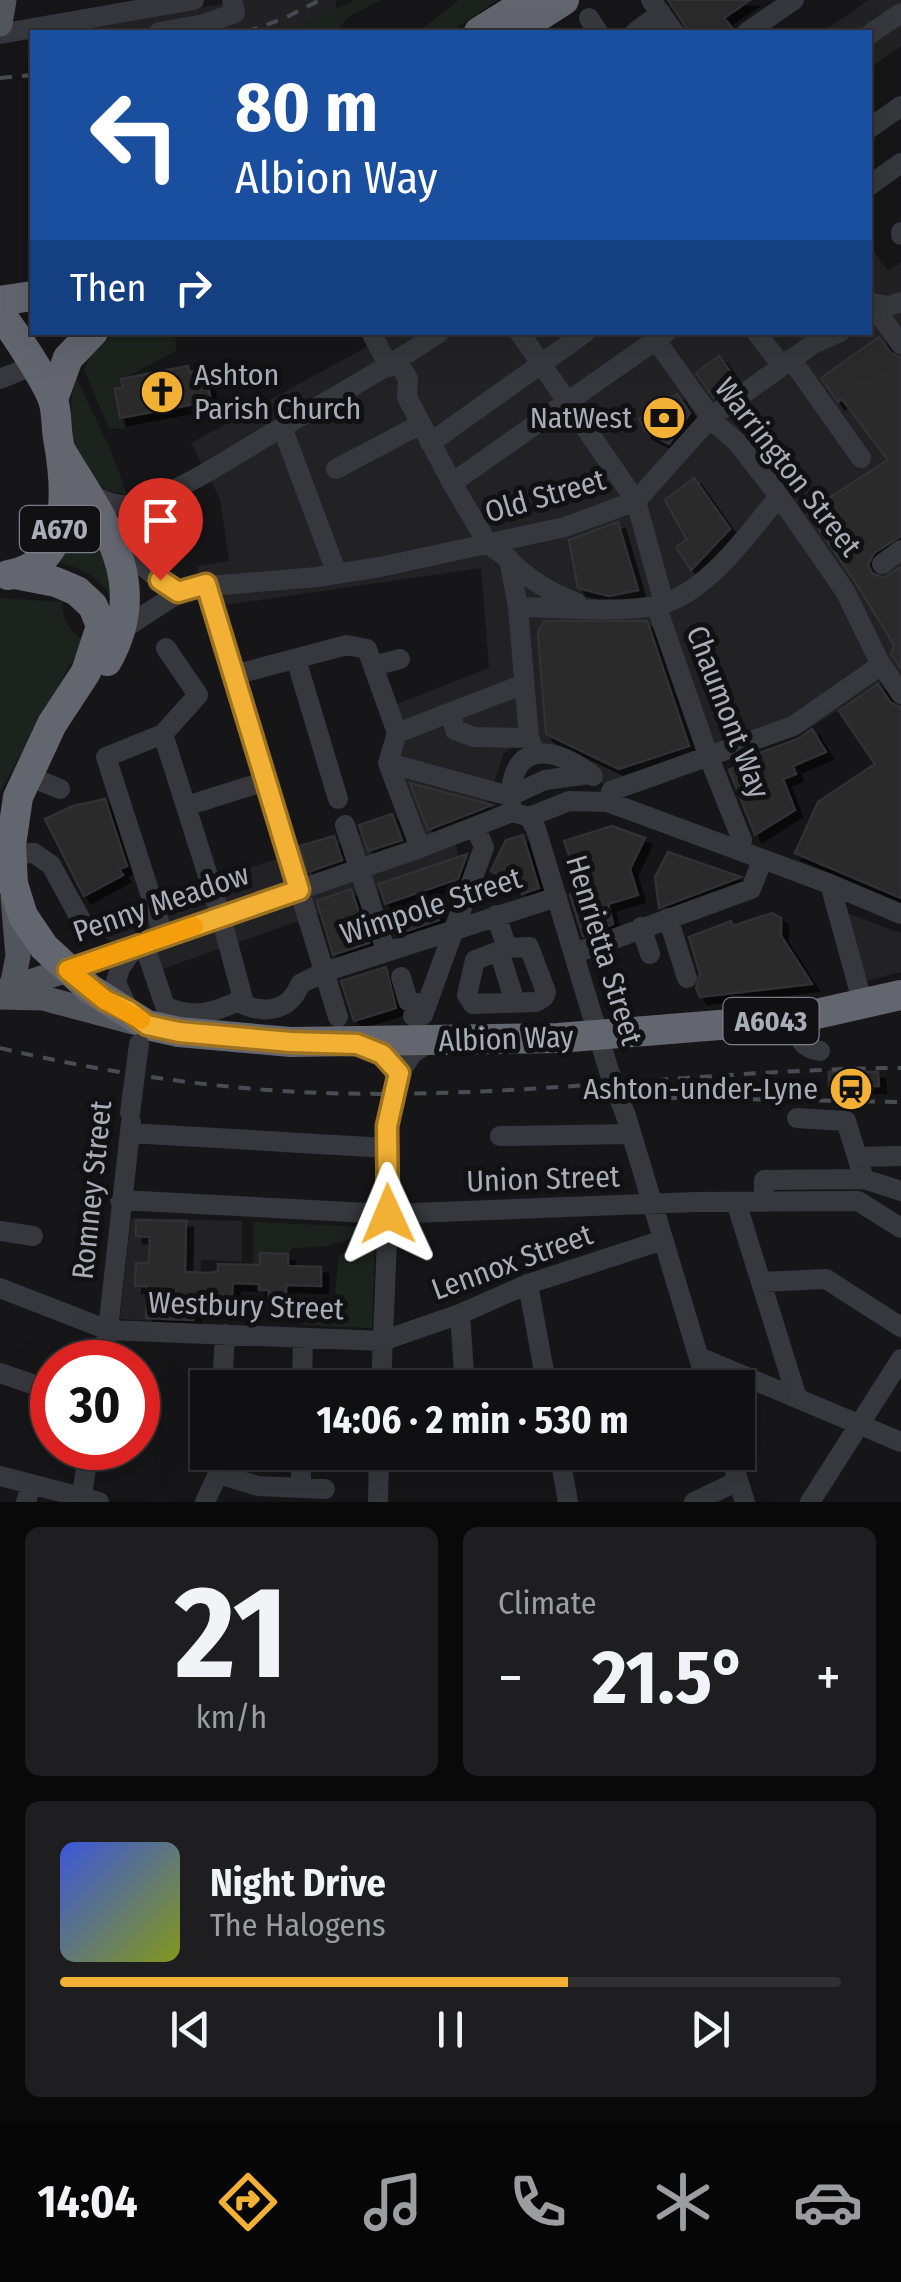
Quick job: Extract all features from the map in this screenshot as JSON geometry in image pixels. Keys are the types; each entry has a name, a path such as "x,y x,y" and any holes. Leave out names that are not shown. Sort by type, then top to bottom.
{"highway":[{"path":"482,30 529,0"},
{"path":"517,30 564,0"},
{"path":"7,318 30,298"},
{"name":"A670","path":"7,318 53,399 64,511 62,524 43,557 7,575"},
{"path":"53,399 68,358 91,335"},
{"name":"A670","path":"52,724 87,689 112,652 126,608 123,566 60,449"},
{"name":"A670","path":"7,575 56,582 77,591 93,606 101,626 86,672 52,724 18,797 12,869 23,916 34,936 68,970"},
{"name":"Albion Way","path":"68,970 105,1000 145,1022 179,1032 357,1044 558,1038 794,1019 901,995"}],"main road":[{"path":"0,24 4,0"},
{"name":"A670","path":"4,992 18,956 12,869"},
{"name":"Penny Meadow","path":"4,992 68,970"},
{"path":"4,992 145,1022"}],"street":[{"path":"42,30 85,26 194,0"},
{"path":"170,30 235,13 232,0"},
{"path":"872,33 901,12 893,0"},
{"path":"749,30 783,3"},
{"path":"637,30 656,7 673,30"},
{"path":"0,34 30,31"},
{"path":"872,127 901,106"},
{"path":"872,183 901,163"},
{"path":"872,303 889,306 901,302"},
{"path":"872,306 901,344"},
{"path":"373,335 408,379 407,397 488,544 554,594 588,607"},
{"path":"82,486 108,502 144,502 203,474 394,364 436,335"},
{"name":"Chaumont Way","path":"521,335 636,501 660,604 708,755 742,840"},
{"path":"336,469 425,433 542,365 582,335"},
{"path":"452,483 658,335"},
{"name":"Warrington Street","path":"658,335 711,418 737,442 845,590 901,694"},
{"name":"Old Street","path":"120,631 178,592 206,584 337,574 566,527 636,501 711,418 786,362 833,335"},
{"path":"761,339 786,362 861,458"},
{"path":"0,380 32,366"},
{"path":"282,427 337,574"},
{"path":"518,607 660,604 695,586 724,562 779,496"},
{"path":"144,502 132,533 135,555 142,569 178,592"},
{"path":"882,564 901,550"},
{"path":"508,559 518,607 532,746 524,760 518,809"},
{"path":"206,584 338,1017"},
{"path":"234,676 347,645 367,650 397,733 388,763 420,848"},
{"path":"145,1022 148,942 106,757 164,734 198,695 166,648"},
{"path":"296,659 338,799"},
{"path":"373,666 400,659"},
{"path":"388,763 518,809 609,796 792,726 882,665"},
{"path":"397,733 524,684"},
{"path":"446,714 454,730 549,752 590,774 609,796 901,914"},
{"path":"164,734 221,917 240,1000 256,1009 286,1005 293,1002 300,984 324,972"},
{"path":"518,809 544,780 590,774"},
{"path":"28,776 60,789"},
{"path":"186,806 266,781"},
{"path":"575,953 751,889 762,861 762,854 754,845 609,796"},
{"name":"Penny Meadow","path":"68,970 420,848 518,809"},
{"name":"Henrietta Street","path":"518,809 557,897 703,1370"},
{"path":"344,825 386,951"},
{"path":"401,977 408,1001 420,1010 484,847 475,828"},
{"path":"12,869 34,853 51,864 71,913"},
{"path":"830,884 863,1004"},
{"name":"Wimpole Street","path":"324,972 557,897"},
{"path":"496,915 515,1002"},
{"path":"668,918 687,978"},
{"path":"641,927 650,954"},
{"path":"145,1022 116,982 120,968 148,942"},
{"path":"529,947 546,992 541,1000 473,1004 467,995 475,960 503,950 529,947"},
{"path":"145,1022 200,1016 240,1000"},
{"path":"794,1019 799,1041 809,1049 820,1050"},
{"name":"Romney Street","path":"106,1340 120,1200 145,1022"},
{"path":"381,1370 388,1214 387,1126 399,1073 413,1053 431,1042"},
{"path":"357,1044 382,1054 399,1073"},
{"path":"797,1118 846,1121 864,1179"},
{"path":"130,1123 388,1148"},
{"path":"500,1136 628,1125"},
{"path":"858,1157 901,1156"},
{"path":"697,1191 764,1196 764,1180 864,1179 901,1190"},
{"name":"Union Street","path":"120,1200 388,1214 654,1206 736,1202 764,1196 858,1201 901,1228"},
{"path":"736,1202 798,1398"},
{"path":"0,1231 34,1236"},
{"name":"Lennox Street","path":"382,1341 460,1314 528,1284 662,1240"},
{"path":"761,1282 826,1279 901,1327"},
{"path":"528,1284 544,1370"},
{"name":"Westbury Street","path":"0,1288 108,1330 382,1341"},
{"path":"460,1314 464,1370"},
{"path":"223,1370 224,1334"},
{"path":"302,1370 303,1338"},
{"path":"699,1357 901,1442"},
{"path":"810,1502 901,1359"},
{"path":"0,1373 30,1383"},
{"path":"0,1476 29,1493 78,1499 84,1470"},
{"path":"205,1502 218,1470"},
{"path":"300,1470 300,1488"},
{"path":"378,1502 379,1470"},
{"path":"562,1470 568,1502"},
{"path":"735,1470 745,1502"},
{"path":"218,1474 258,1486 325,1489"},
{"path":"694,1502 738,1481"}],"shaded area":[{"path":"242,0 335,0 337,9 294,30 80,30"},
{"path":"354,0 382,0 350,16 337,30 294,30"},
{"path":"459,0 498,0 453,30 421,30"},
{"path":"869,0 901,0 901,46 872,67 872,30 825,30"},
{"path":"872,249 888,271 901,262 901,709 882,682 804,732 611,791 580,766 529,738 504,753 484,812 452,826 460,864 154,972 105,938 95,915 402,821 394,705 489,668 481,568 205,608 197,566 229,561 220,499 191,443 388,335 872,335"},
{"path":"113,335 175,335 176,351 122,379 123,387 115,389 125,429 109,428 84,370 94,348"},
{"path":"76,377 127,495 108,490 84,469 71,416"},
{"path":"71,494 99,539 115,603 89,574 53,562"},
{"path":"0,598 62,602 67,625 84,640 0,792"},
{"path":"846,913 901,933 901,972 867,981"},
{"path":"131,1218 242,1221 242,1262 201,1260 199,1323 120,1319"},
{"path":"253,1222 366,1227 371,1233 327,1246 292,1248 288,1254 261,1253 260,1265 253,1265"},
{"path":"375,1241 372,1328 302,1325 335,1295 339,1255"}],"building":[{"path":"668,0 750,0 724,18 732,28 729,30 688,30"},
{"path":"879,337 891,353 901,358 901,536 874,553 868,565 872,573 883,578 901,567 901,669 891,654 894,645 807,512 888,460 821,378"},
{"path":"719,356 737,381 714,398 696,373"},
{"name":"Ashton Parish Church","path":"188,366 189,372 205,369 210,396 194,399 195,404 120,418 115,389 123,387 121,379"},
{"name":"NatWest","path":"677,394 690,413 669,444 646,432 639,419"},
{"path":"694,478 730,529 691,570 676,547 687,540 665,500"},
{"path":"618,522 638,590 609,596 578,588 569,540"},
{"path":"544,621 647,621 689,746 619,769 546,734 538,633"},
{"path":"878,684 890,702 901,708 901,898 795,853 818,802 875,764 839,711"},
{"path":"812,729 826,752 793,766 796,774 783,779 795,810 755,835 729,770"},
{"path":"410,783 492,805 428,830"},
{"path":"105,799 127,866 119,869 123,875 84,896 45,819 73,806"},
{"path":"392,814 402,840 368,851 359,825"},
{"path":"612,826 645,838 630,869 638,895 608,904 613,924 583,936 570,895 582,891 564,841"},
{"path":"523,835 539,888 522,894 519,882 503,887 499,875 491,871 506,840"},
{"path":"334,836 342,860 308,872 300,846"},
{"path":"668,852 741,877 659,908 655,877"},
{"path":"467,854 458,879 385,904 379,884"},
{"path":"351,889 369,943 333,955 317,901"},
{"path":"436,910 439,920 395,935 392,924"},
{"path":"772,913 781,918 781,936 812,984 700,997 696,988 700,974 689,937 731,921 733,926"},
{"path":"386,967 396,1008 354,1021 341,981"},
{"path":"829,1072 878,1072 879,1086 829,1086"},
{"path":"136,1220 186,1221 185,1272 211,1273 218,1271 218,1264 260,1265 260,1253 288,1254 288,1266 321,1267 321,1286 286,1285 286,1306 268,1305 269,1290 259,1290 259,1284 233,1283 232,1295 220,1295 220,1309 193,1308 193,1320 146,1318 147,1286 135,1286 136,1263 149,1263 150,1237 136,1236"}],"railway":[{"path":"252,30 320,0"},
{"path":"0,78 30,75"},
{"path":"0,1048 187,1082 263,1090 376,1094 901,1068"},
{"path":"621,1097 901,1102"}],"slow traffic":[{"path":"141,1020 105,1000 68,970 194,926"}],"place":[{"name":"Ashton Parish Church","path":"162,392"},
{"name":"NatWest","path":"664,418"},
{"name":"Ashton-under-Lyne","path":"851,1089"}],"route":[{"path":"160,580 178,592 206,584 299,890 68,970 105,1000 147,1025 179,1032 357,1044 382,1054 399,1073 387,1126 388,1214"}]}
